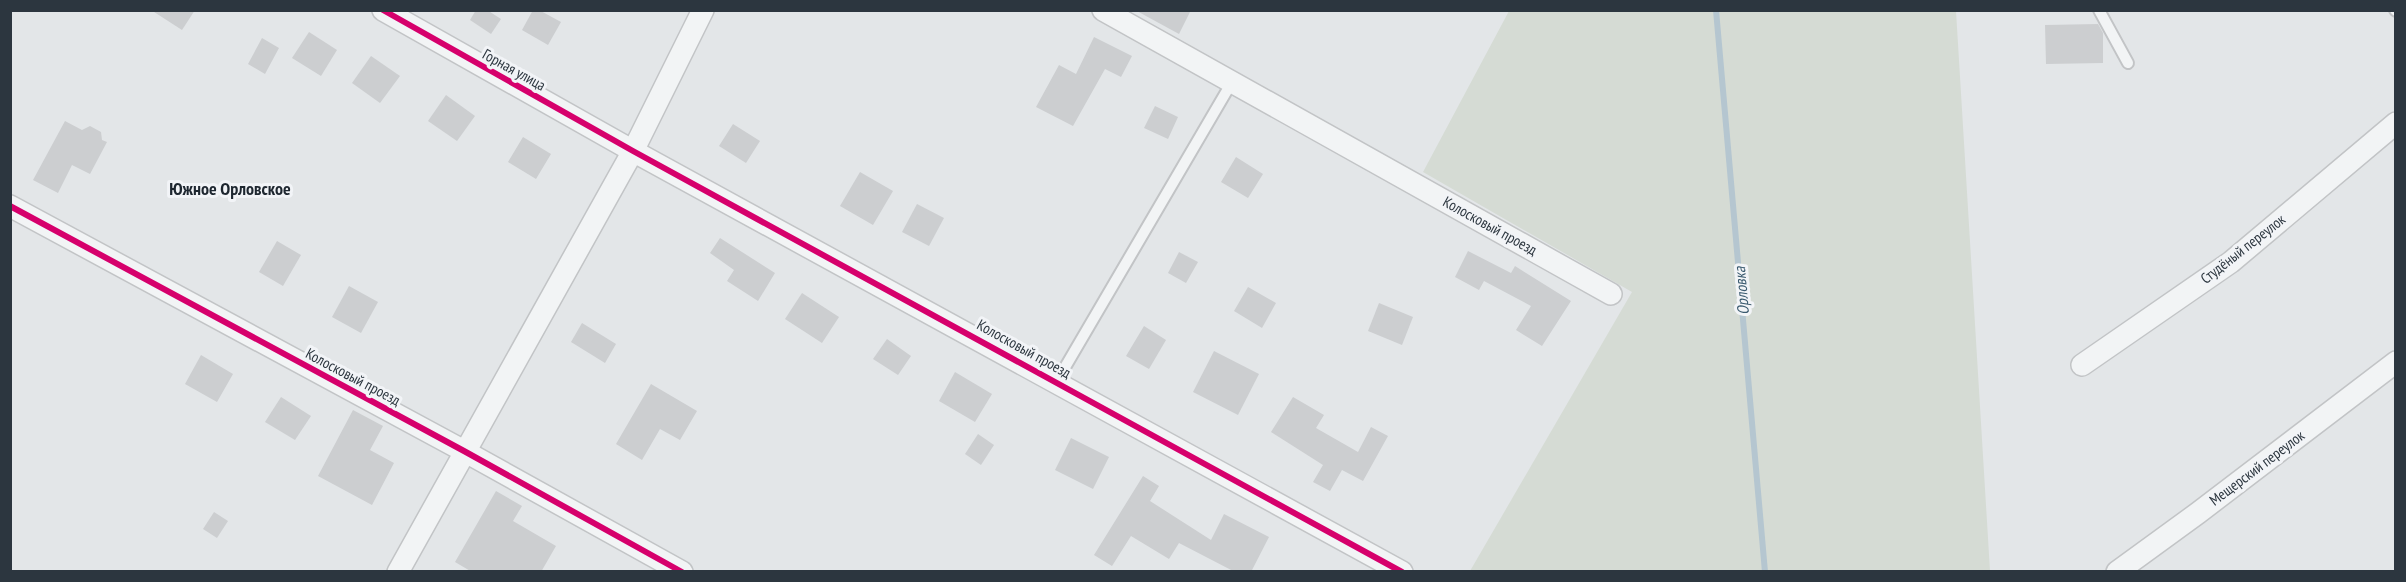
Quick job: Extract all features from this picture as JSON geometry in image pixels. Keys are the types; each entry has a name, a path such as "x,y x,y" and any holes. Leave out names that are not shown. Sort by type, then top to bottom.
{"street":[{"name":"Горная улица","path":"383,10 633,151"},
{"path":"398,572 633,151 703,10"},
{"name":"Колосковый проезд","path":"1113,13 1611,294"},
{"name":"Студёный переулок","path":"2082,365 2230,262 2396,123"},
{"name":"Колосковый проезд","path":"633,151 1057,381 1402,572"},
{"name":"Колосковый проезд","path":"10,206 464,451 682,572"},
{"name":"Мещерский переулок","path":"2117,572 2396,362"}],"lane":[{"path":"2098,10 2128,63"},
{"path":"1057,381 1232,82"}],"shaded area":[{"path":"1509,11 1956,11 1990,571 1470,571 1632,292 1423,172"}],"building":[{"path":"151,10 195,10 182,30"},
{"path":"476,10 487,10 501,19 491,34 470,20"},
{"path":"533,10 539,10 561,22 548,45 522,30"},
{"path":"1135,10 1191,10 1179,34"},
{"path":"2098,24 2103,33 2103,63 2046,64 2045,25"},
{"path":"309,32 337,50 321,76 292,58"},
{"path":"1094,37 1132,56 1121,77 1105,69 1073,126 1036,107 1059,65 1076,74"},
{"path":"262,38 279,48 265,74 248,64"},
{"path":"371,56 400,76 380,103 352,83"},
{"path":"446,95 475,116 457,141 428,121"},
{"path":"1155,106 1178,117 1168,139 1144,128"},
{"path":"65,121 82,130 90,126 101,132 102,140 107,142 90,174 72,165 58,193 33,180"},
{"path":"733,124 760,141 746,163 719,146"},
{"path":"523,137 551,154 536,179 508,162"},
{"path":"1236,157 1263,174 1248,198 1221,182"},
{"path":"860,172 893,191 873,225 840,206"},
{"path":"917,204 944,218 929,246 902,232"},
{"path":"720,238 775,273 758,301 727,281 734,270 710,253"},
{"path":"277,241 301,255 283,286 259,272"},
{"path":"1468,251 1511,273 1515,266 1571,301 1542,346 1516,330 1531,306 1484,281 1479,290 1455,277"},
{"path":"1179,252 1198,262 1186,283 1168,273"},
{"path":"349,286 378,302 361,333 332,317"},
{"path":"1248,287 1276,303 1262,328 1234,311"},
{"path":"802,293 839,317 822,343 785,319"},
{"path":"1379,303 1413,317 1402,345 1368,331"},
{"path":"582,323 616,344 605,363 571,342"},
{"path":"1144,326 1166,340 1149,369 1126,356"},
{"path":"887,339 911,356 898,375 873,359"},
{"path":"1214,351 1259,374 1238,415 1193,392"},
{"path":"201,355 233,374 217,402 185,384"},
{"path":"955,372 992,394 975,422 939,401"},
{"path":"651,384 697,411 680,440 660,429 642,460 616,444"},
{"path":"281,397 311,416 295,440 265,422"},
{"path":"1293,397 1324,415 1316,428 1358,452 1371,427 1388,436 1363,481 1342,470 1330,491 1313,482 1323,465 1271,432"},
{"path":"353,410 383,426 370,450 394,463 372,505 318,476"},
{"path":"978,434 994,445 981,465 965,454"},
{"path":"1071,438 1109,457 1093,489 1055,470"},
{"path":"1143,476 1159,486 1150,501 1211,540 1224,514 1269,537 1251,572 1235,572 1179,543 1169,559 1131,536 1112,566 1094,555"},
{"path":"496,491 522,506 513,521 556,546 541,572 472,572 455,562"},
{"path":"214,512 228,521 217,538 203,529"}],"waterway":[{"name":"Орловка","path":"1716,10 1765,572"}],"cycle path":[{"path":"383,10 633,151 1402,572"},
{"path":"10,206 464,451 682,572"}],"district":[{"name":"Южное Орловское","path":"230,189"}]}
